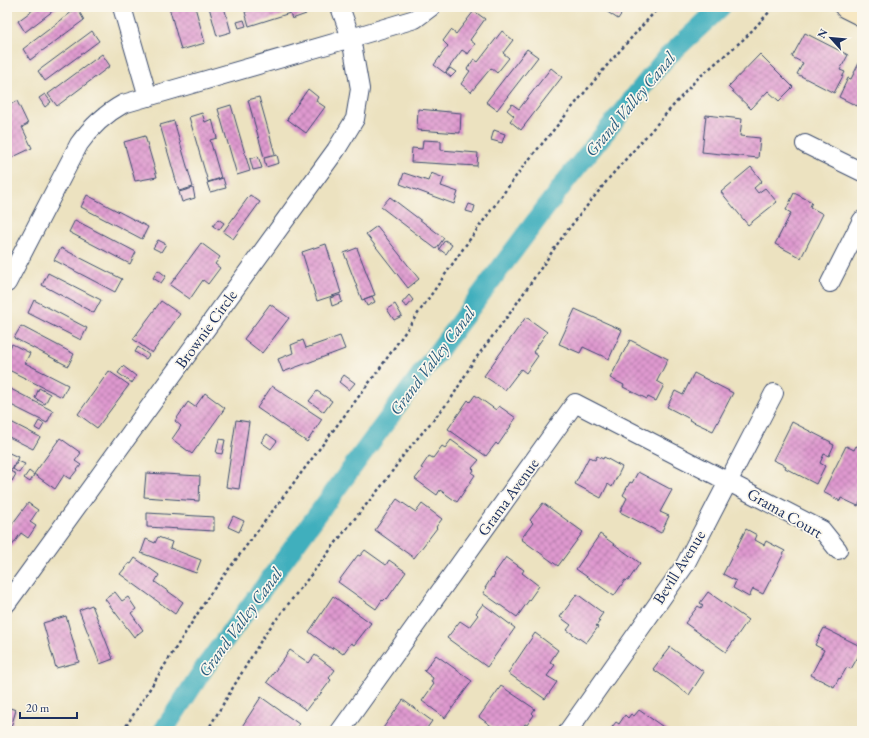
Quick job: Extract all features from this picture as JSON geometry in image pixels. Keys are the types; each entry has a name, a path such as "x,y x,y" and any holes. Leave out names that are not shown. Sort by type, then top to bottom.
{"street":[{"path":"122,7 148,97"},
{"name":"Brownie Circle","path":"7,603 336,150 355,119 360,89 351,38 340,7"},
{"path":"7,283 74,153 85,136 98,121 114,109 123,104 415,19 431,7"},
{"path":"846,7 862,15"},
{"path":"805,144 862,172"},
{"path":"830,283 862,220"},
{"name":"Bevill Avenue","path":"568,731 685,565 774,394"},
{"name":"Grama Avenue","path":"340,731 574,403 728,482"},
{"name":"Grama Court","path":"728,482 822,530 838,550"}],"path":[{"path":"123,731 210,594 378,371 517,174 608,63 659,7"},
{"path":"207,731 265,634 384,483 405,453 451,399 473,362 510,313 563,236 610,177 696,80 745,38 774,7"}],"building":[{"path":"37,7 58,7 25,32 18,21"},
{"path":"169,7 195,7 205,43 181,50"},
{"path":"209,7 224,7 231,32 217,36"},
{"path":"259,7 309,7 304,9 306,14 292,19 290,13 249,26 245,12"},
{"path":"609,7 626,7 618,19 606,11"},
{"path":"77,8 84,20 30,60 23,49"},
{"path":"474,11 485,19 470,40 475,44 468,54 462,50 445,73 434,65 448,46 443,41 451,30 456,34"},
{"path":"244,20 246,26 239,28 237,22"},
{"path":"92,31 99,41 45,81 38,71"},
{"path":"502,31 513,40 503,53 509,58 497,73 491,68 471,92 461,84 470,71 467,69 474,59 478,62"},
{"path":"805,33 848,55 840,70 845,72 834,93 797,74 803,63 792,57"},
{"path":"527,49 538,57 497,110 486,102"},
{"path":"102,54 110,66 57,106 48,94"},
{"path":"760,54 793,87 779,101 768,91 751,109 728,87"},
{"path":"859,63 862,64 862,106 858,104 857,106 839,97 848,78 851,79"},
{"path":"450,68 456,72 451,77 446,73"},
{"path":"551,68 562,77 521,130 510,121 514,116 507,110 512,104 519,109"},
{"path":"308,89 318,97 316,101 325,107 306,133 287,119"},
{"path":"45,94 51,102 45,107 39,98"},
{"path":"259,97 275,154 264,157 248,100"},
{"path":"17,101 28,124 22,127 32,148 11,158 7,149 7,106"},
{"path":"231,105 250,171 237,175 218,109"},
{"path":"418,109 461,113 460,133 417,130"},
{"path":"202,113 205,122 212,119 217,138 210,140 221,178 208,182 189,117"},
{"path":"706,115 742,119 740,136 760,138 758,158 702,152"},
{"path":"174,121 193,187 179,191 160,125"},
{"path":"494,130 505,134 502,143 491,140"},
{"path":"145,136 157,177 135,181 124,142"},
{"path":"423,140 441,141 441,150 478,153 477,166 411,162 412,148 422,149"},
{"path":"277,155 279,163 266,167 264,158"},
{"path":"258,156 262,168 253,170 250,159"},
{"path":"751,167 762,181 754,188 758,193 765,188 777,202 748,225 721,192"},
{"path":"404,173 428,181 431,173 444,178 441,186 458,192 454,204 400,184"},
{"path":"223,178 226,188 210,192 207,183"},
{"path":"193,188 195,198 182,202 179,192"},
{"path":"794,193 812,202 810,207 823,214 801,258 775,244 791,213 786,210"},
{"path":"87,195 148,227 142,239 81,207"},
{"path":"250,195 260,202 233,239 223,232"},
{"path":"390,197 444,238 436,249 381,207"},
{"path":"469,204 475,206 473,213 466,211"},
{"path":"218,219 224,223 219,230 213,226"},
{"path":"75,220 136,252 130,264 69,232"},
{"path":"377,226 419,279 408,288 366,234"},
{"path":"158,240 166,244 161,252 153,248"},
{"path":"445,240 452,245 446,254 439,249"},
{"path":"201,243 220,257 215,264 220,268 208,284 203,280 190,299 170,285"},
{"path":"326,244 341,293 317,301 302,252"},
{"path":"61,248 122,279 115,292 54,260"},
{"path":"357,248 375,295 362,300 344,253"},
{"path":"158,270 166,276 161,283 153,278"},
{"path":"48,273 101,300 94,313 42,285"},
{"path":"340,295 342,302 332,306 330,298"},
{"path":"409,295 413,300 407,307 402,303"},
{"path":"372,296 375,302 367,306 364,299"},
{"path":"34,300 87,328 81,340 28,313"},
{"path":"161,301 180,314 152,353 133,339"},
{"path":"270,304 289,318 262,353 244,339"},
{"path":"395,304 402,316 394,320 387,309"},
{"path":"575,309 622,330 609,359 583,347 580,353 559,344"},
{"path":"526,317 547,332 533,352 538,356 526,373 521,369 505,390 484,376"},
{"path":"21,326 74,354 68,366 14,338"},
{"path":"340,336 345,349 283,372 278,359 293,353 291,345 303,340 306,348"},
{"path":"630,340 668,359 657,381 664,385 656,401 648,397 647,399 623,387 624,385 610,378"},
{"path":"12,344 30,353 25,363 68,385 62,397 7,369 7,353"},
{"path":"138,347 149,355 146,359 135,352"},
{"path":"123,366 136,376 132,383 118,373"},
{"path":"109,371 129,385 97,428 78,414"},
{"path":"694,373 733,393 713,431 689,420 690,419 667,407 675,391 683,395"},
{"path":"344,375 355,383 349,390 339,382"},
{"path":"272,386 322,419 307,442 257,408"},
{"path":"7,387 53,411 47,423 7,403"},
{"path":"39,388 50,394 45,404 35,398"},
{"path":"317,391 332,401 324,412 309,401"},
{"path":"205,393 225,408 192,454 172,439 181,426 175,421 188,402 195,407"},
{"path":"475,395 496,410 499,406 516,418 498,445 496,443 486,456 448,429 468,400 470,402"},
{"path":"7,420 40,437 33,449 7,436"},
{"path":"236,420 249,422 239,489 226,487"},
{"path":"39,421 44,424 40,431 35,428"},
{"path":"792,422 834,445 829,456 824,454 820,463 825,466 816,484 773,460"},
{"path":"267,434 277,441 271,449 261,442"},
{"path":"60,438 81,453 75,461 81,465 70,479 64,475 55,489 34,474"},
{"path":"219,439 225,440 222,454 216,453"},
{"path":"451,440 479,460 472,468 474,470 472,473 475,475 457,502 440,490 437,495 415,479 423,469 421,468 429,456 433,458 442,446 445,448"},
{"path":"846,446 854,450 856,446 862,449 862,498 858,506 841,498 840,501 823,492"},
{"path":"7,452 18,457 12,470 7,468"},
{"path":"597,456 603,459 604,457 622,467 612,487 608,484 601,498 575,484 589,457 595,460"},
{"path":"18,461 25,464 19,473 13,469"},
{"path":"10,471 16,474 12,481 7,477"},
{"path":"29,471 34,475 30,482 24,478"},
{"path":"638,472 672,490 660,512 669,516 661,533 620,512 627,498 623,495 630,482 632,483"},
{"path":"146,473 200,476 199,501 144,497"},
{"path":"397,499 416,512 422,504 442,519 414,558 375,530"},
{"path":"28,503 38,510 30,522 36,526 28,538 21,533 7,553 7,531"},
{"path":"543,503 583,532 558,566 521,539 533,523 530,520"},
{"path":"147,513 214,517 214,531 147,527"},
{"path":"233,516 244,521 239,532 228,527"},
{"path":"746,529 757,535 755,540 764,545 766,541 785,551 763,594 753,589 749,597 733,588 736,581 723,574"},
{"path":"600,534 640,563 628,581 625,580 614,596 576,569"},
{"path":"158,537 172,542 170,548 201,560 196,573 141,553 146,539 155,543"},
{"path":"365,550 386,565 389,560 406,572 387,599 382,600 376,609 338,582 358,555 360,556"},
{"path":"506,557 524,570 522,573 539,586 517,617 483,593"},
{"path":"135,558 159,575 155,582 183,602 175,614 120,574"},
{"path":"115,592 122,601 128,597 136,609 131,613 143,630 134,637 105,599"},
{"path":"708,592 748,620 726,652 685,623 698,606 701,608 703,605 700,603"},
{"path":"577,594 603,613 598,620 600,621 596,626 598,627 586,643 567,630 571,625 560,617"},
{"path":"333,596 371,623 354,645 351,643 343,654 333,647 332,649 309,632"},
{"path":"483,604 515,628 487,667 447,638 460,621 469,627 478,615 476,613"},
{"path":"92,605 113,659 100,664 79,610"},
{"path":"66,616 79,662 56,668 43,623"},
{"path":"824,628 862,647 862,650 851,669 847,667 834,687 811,675 824,650 815,645"},
{"path":"535,633 558,650 550,662 555,665 547,676 557,682 545,699 508,673"},
{"path":"670,647 704,672 689,695 653,669"},
{"path":"290,650 309,663 315,655 335,670 329,678 331,680 306,710 267,682"},
{"path":"436,655 472,681 445,718 422,701 434,684 431,682 433,678 424,671"},
{"path":"501,686 535,709 532,713 534,715 527,725 525,724 522,731 496,731 497,730 479,717"},
{"path":"261,697 299,724 294,731 239,731"},
{"path":"403,700 432,721 425,731 381,731"},
{"path":"7,707 16,710 10,731 7,731"},
{"path":"639,710 669,731 609,731 616,722 619,724 625,715 628,718 631,714 634,716"}],"waterway":[{"name":"Grand Valley Canal","path":"163,731 205,667 568,178 665,59 721,7"}]}
